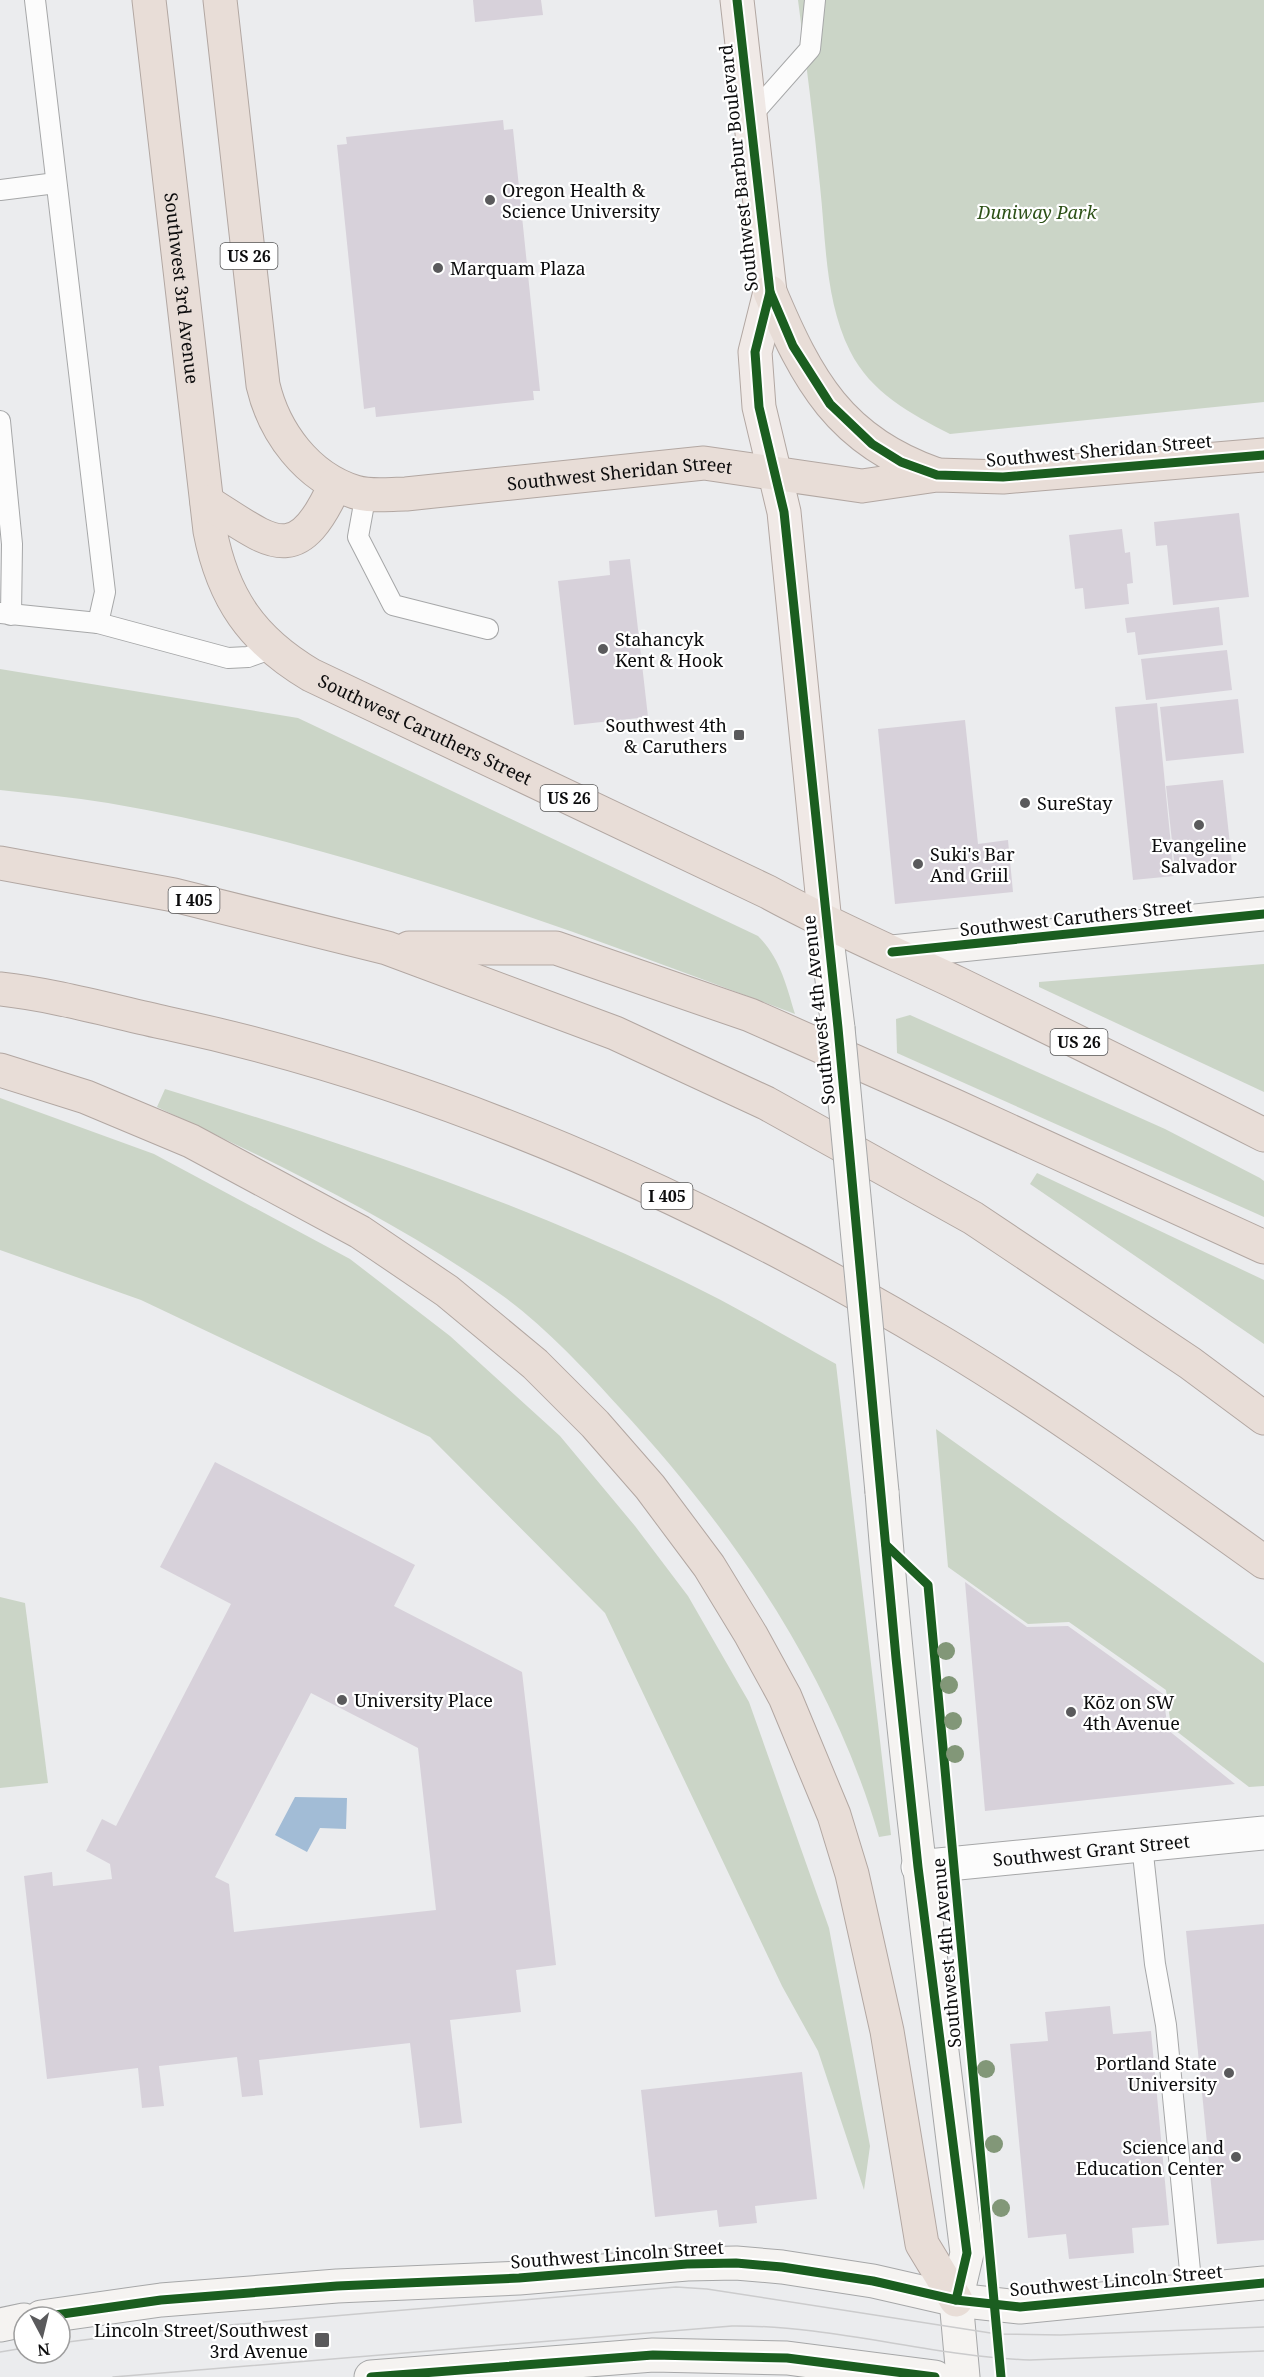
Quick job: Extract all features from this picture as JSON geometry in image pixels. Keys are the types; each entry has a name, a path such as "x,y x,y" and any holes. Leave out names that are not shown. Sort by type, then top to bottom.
{"highway":[{"name":"Southwest 3rd Avenue","path":"149,0 207,502 220,574"},
{"name":"US 26","path":"220,0 264,393 279,430 298,454 335,485"},
{"path":"770,292 793,346 830,404 872,444 901,462 937,475"},
{"name":"Southwest Sheridan Street","path":"335,485 366,493 443,491 704,463 862,486 937,475 1003,477 1264,455"},
{"path":"207,502 258,534 286,541 309,531 319,518 335,485"},
{"name":"Southwest Caruthers Street","path":"220,574 260,653 311,675 768,892 825,923"},
{"name":"I 405","path":"0,862 174,895 387,948 615,1033 766,1103 973,1218 1190,1363 1264,1418"},
{"name":"US 26","path":"825,923 892,952 1264,1135"},
{"path":"387,948 556,948 750,1015 1264,1247"},
{"name":"I 405","path":"0,989 246,1040 460,1108 620,1173 759,1241 945,1344 1113,1455 1264,1562"},
{"path":"0,1070 86,1097 191,1141 360,1232 447,1291 535,1364 595,1424 650,1487 709,1566 751,1635 785,1697 834,1815 852,1874 887,2031 922,2244 956,2300"}],"main road":[{"name":"Southwest Barbur Boulevard","path":"737,0 770,292 755,352 759,407 774,473"},
{"name":"Southwest 4th Avenue","path":"774,473 784,512 825,923 838,1028 896,1658 918,1867 967,2253 956,2300 963,2377"},
{"name":"Southwest Caruthers Street","path":"892,952 1264,914"},
{"name":"Southwest Lincoln Street","path":"72,2313 161,2300 337,2286 519,2278 687,2264 736,2263 782,2267 873,2281 956,2300 1020,2307 1264,2283"},
{"path":"371,2377 653,2355 787,2358 935,2377"}],"street":[{"name":"Southwest Grant Street","path":"918,1867 1264,1833"}],"lane":[{"path":"35,0 105,592 98,623"},
{"path":"750,118 810,50 815,0"},
{"path":"0,190 56,183"},
{"path":"0,421 12,544 5,614 98,623 228,658 260,653"},
{"path":"366,493 358,537 393,605 488,628"},
{"path":"1142,1845 1155,1964 1166,2025 1192,2291"}],"green space":[{"name":"Duniway Park","path":"798,0 1264,0 1264,402 950,434 893,401 869,379 850,351 842,332 831,291"},
{"path":"0,669 298,718 758,936 777,962 795,1014 542,921 456,892 284,841 196,820 108,803 0,790"},
{"path":"1264,964 1264,1092 1039,987 1039,982"},
{"path":"910,1015 1165,1129 1260,1178 1264,1181 1264,1217 897,1053 896,1019"},
{"path":"165,1089 371,1155 574,1231 705,1292 836,1364 891,1835 879,1837 859,1777 835,1718 774,1607 739,1554 661,1454 579,1363 518,1307 421,1242 291,1171 157,1107"},
{"path":"0,1098 154,1154 350,1259 450,1336 560,1436 635,1526 688,1596 749,1702 829,1928 870,2146 864,2190 818,2051 782,1986 605,1613 430,1437 141,1300 0,1250"},
{"path":"1037,1173 1264,1280 1264,1344 1030,1184"},
{"path":"936,1429 1264,1663 1264,1786 1249,1787 1171,1727 1166,1690 1069,1622 1028,1624 948,1567"},
{"path":"0,1597 25,1603 48,1783 0,1788"}],"water":[{"path":"295,1797 347,1798 346,1829 320,1828 307,1852 275,1835"}],"building":[{"path":"473,0 541,0 543,15 475,22"},
{"name":"Marquam Plaza","path":"503,120 504,130 513,129 540,391 533,391 534,400 376,417 375,407 364,409 337,145 347,144 346,137"},
{"path":"1239,513 1249,597 1173,605 1167,545 1156,546 1154,522"},
{"path":"1122,529 1125,553 1130,552 1133,583 1127,584 1129,604 1085,609 1083,588 1075,589 1069,535"},
{"name":"Stahancyk Kent & Hook","path":"630,559 648,717 574,725 558,581 610,575 609,561"},
{"path":"1219,607 1223,645 1138,655 1135,632 1127,633 1125,618"},
{"path":"1227,650 1232,690 1146,700 1141,659"},
{"path":"1238,699 1244,753 1166,761 1160,707"},
{"path":"1157,703 1174,876 1133,880 1115,707"},
{"path":"965,720 978,844 1008,840 1013,892 895,904 878,729"},
{"name":"Evangeline Salvador","path":"1223,780 1232,863 1175,869 1166,786"},
{"path":"215,1462 415,1565 394,1606 522,1672 556,1965 516,1970 521,2012 450,2020 462,2123 420,2128 410,2043 259,2060 263,2095 242,2097 237,2057 159,2066 164,2106 142,2108 138,2068 47,2079 24,1876 52,1872 53,1886 112,1879 110,1864 86,1851 102,1819 116,1826 231,1604 160,1567","holes":["311,1693 418,1748 436,1910 234,1932 229,1884 215,1877"]},
{"name":"Kōz on SW 4th Avenue","path":"965,1582 1027,1627 1068,1626 1163,1694 1168,1730 1235,1784 985,1811"},
{"name":"Portland State University","path":"1264,1924 1264,2240 1217,2244 1186,1931"},
{"path":"1110,2006 1113,2034 1151,2031 1169,2225 1132,2228 1134,2253 1069,2259 1066,2234 1028,2238 1010,2044 1048,2041 1045,2012"},
{"path":"802,2072 817,2199 755,2206 757,2223 719,2227 717,2210 655,2217 641,2090"}],"tram line":[{"path":"72,2341 146,2332 676,2287 707,2289 997,2334 1060,2335 1264,2327"},
{"path":"113,2377 732,2326 807,2330 955,2353 1030,2360 1264,2351"},
{"path":"0,2352 12,2350"}],"cycle path":[{"path":"737,0 770,292 755,352 759,407 784,512 838,1028 896,1658 918,1867 967,2253 956,2300"},
{"path":"770,292 793,346 830,404 872,444 901,462 937,475 1003,477 1264,455"},
{"path":"892,952 1264,914"},
{"path":"886,1545 928,1585 1001,2377"},
{"path":"72,2313 161,2300 337,2286 519,2278 687,2264 736,2263 782,2267 873,2281 956,2300 1020,2307 1264,2283"},
{"path":"371,2377 653,2355 787,2358 935,2377"}],"place":[{"name":"Oregon Health & Science University","path":"490,200"},
{"name":"Marquam Plaza","path":"438,268"},
{"name":"Stahancyk Kent & Hook","path":"603,649"},
{"name":"Southwest 4th & Caruthers","path":"739,735"},
{"name":"SureStay","path":"1025,803"},
{"name":"Evangeline Salvador","path":"1199,825"},
{"name":"Suki's Bar And Griil","path":"918,864"},
{"name":"University Place","path":"342,1700"},
{"name":"Kōz on SW 4th Avenue","path":"1071,1712"},
{"name":"Portland State University","path":"1229,2073"},
{"name":"Science and Education Center","path":"1236,2157"},
{"name":"Lincoln Street/Southwest 3rd Avenue","path":"322,2340"}]}
